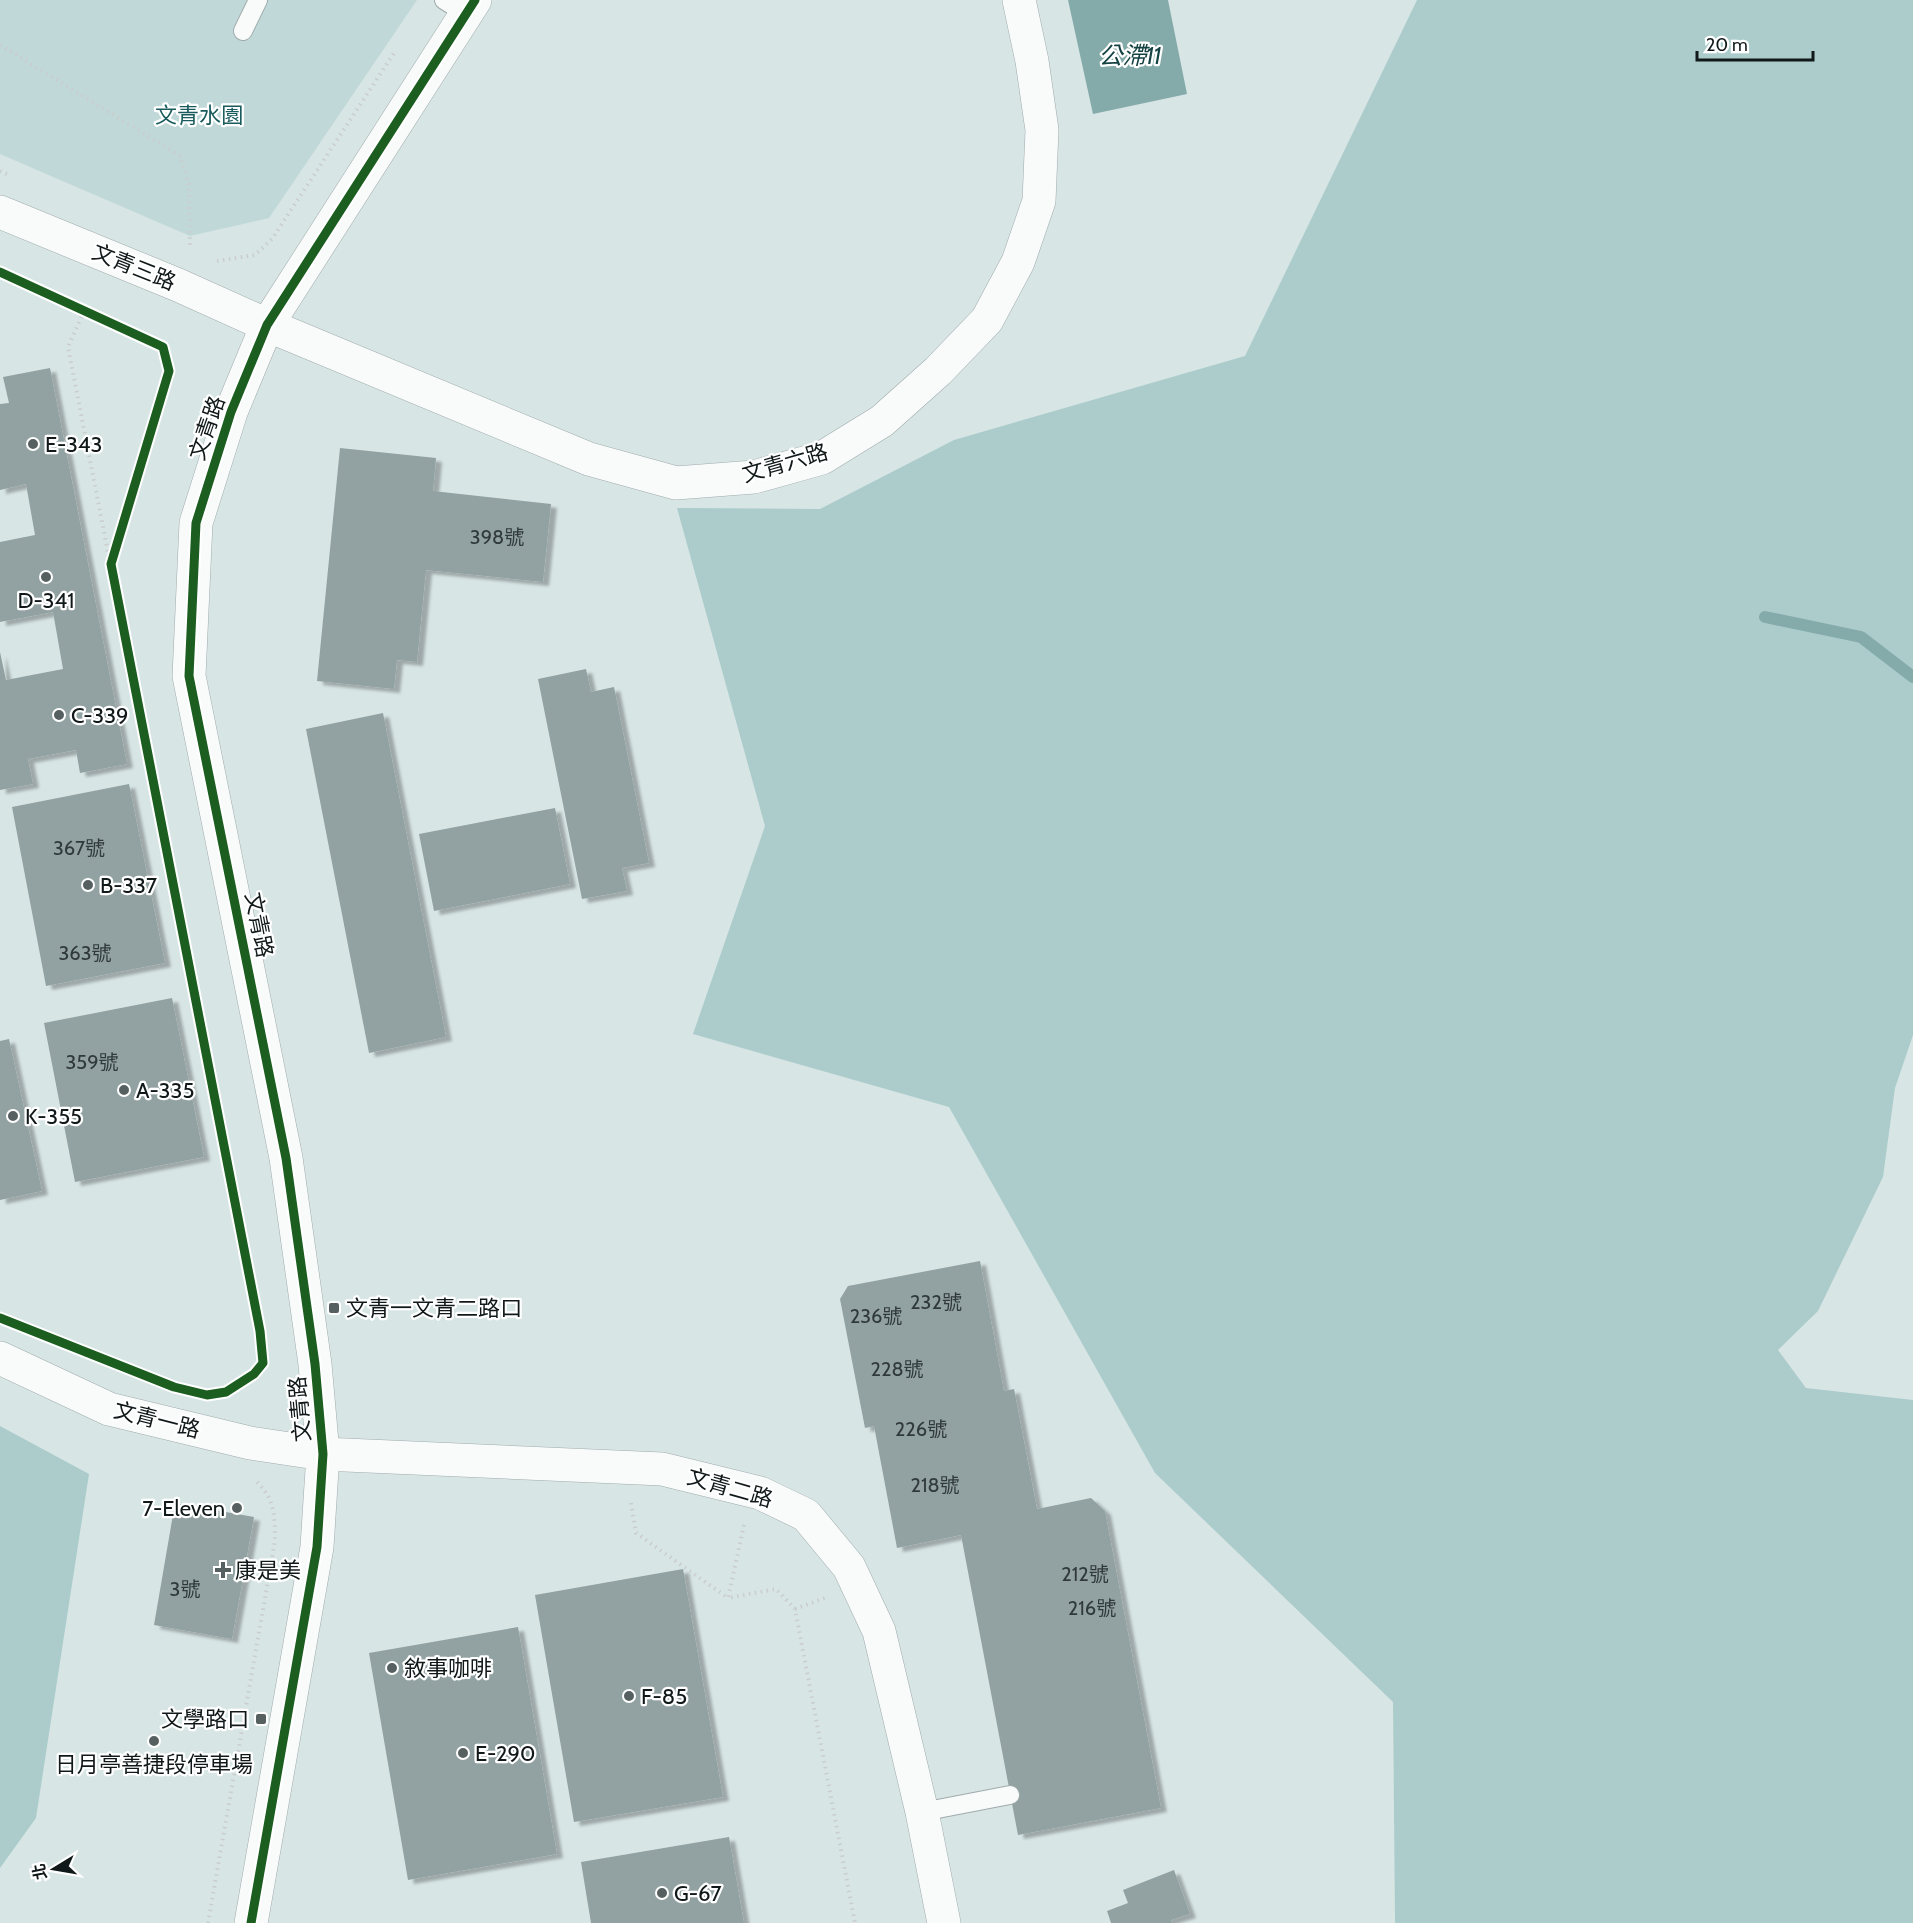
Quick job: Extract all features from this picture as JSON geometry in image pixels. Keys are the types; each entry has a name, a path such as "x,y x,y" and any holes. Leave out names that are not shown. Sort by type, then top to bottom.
{"street":[{"name":"文青六路","path":"267,326 590,459 676,483 754,477 822,458 882,421 938,371 987,320 1018,262 1039,201 1042,130 1032,61 1019,0"},
{"name":"文青路","path":"251,1923 317,1547 323,1454 315,1364 285,1158 189,676 196,523 231,412 267,326 462,5"},
{"name":"文青三路","path":"0,212 178,285 267,326"},
{"name":"文青一路","path":"0,1358 109,1408 250,1443 323,1454"},
{"name":"文青二路","path":"323,1454 662,1469 760,1493 806,1515 849,1567 879,1631 922,1812 944,1923"}],"lane":[{"path":"243,32 258,0"},
{"path":"922,1812 1010,1795"}],"path":[{"path":"0,45 180,156 189,186 190,256"},
{"path":"208,259 216,261 255,255 272,239 397,49"},
{"path":"0,171 10,176"},
{"path":"0,272 163,348 169,371 111,564"},
{"path":"84,311 69,347 260,1331 263,1363 254,1374 226,1392 207,1395"},
{"path":"44,1335 163,1383"},
{"path":"208,1923 275,1541 274,1510 262,1486 255,1479"},
{"path":"631,1499 636,1533 729,1598 776,1589 795,1609 855,1923"},
{"path":"729,1598 747,1514"},
{"path":"795,1609 830,1596"}],"green space":[{"name":"文青水園","path":"0,0 417,0 269,218 190,236 0,154"}],"shaded area":[{"path":"1417,0 1913,0 1913,1035 1895,1088 1883,1177 1818,1311 1778,1350 1806,1388 1913,1400 1913,1923 1395,1923 1393,1702 1155,1473 949,1107 693,1034 765,826 677,508 820,509 954,440 1245,356"},
{"path":"0,1426 89,1474 36,1818 0,1868"}],"water":[{"name":"公滯11","path":"1068,0 1168,0 1187,94 1093,114"}],"building":[{"path":"50,368 127,764 80,773 76,750 28,759 33,784 0,790 0,652 6,680 63,669 53,612 0,622 0,542 35,535 26,484 0,490 0,404 9,403 3,377"},
{"path":"340,448 436,458 433,491 551,504 543,582 426,570 417,662 397,660 394,689 317,681"},
{"path":"586,669 591,692 614,687 649,863 622,868 627,891 582,899 538,679"},
{"path":"383,713 446,1037 369,1053 306,729"},
{"name":"B-337","path":"129,784 165,963 46,986 12,807"},
{"path":"555,808 570,884 434,911 419,834"},
{"name":"A-335","path":"172,998 204,1157 75,1182 44,1023"},
{"name":"K-355","path":"9,1039 42,1191 0,1200 0,1041"},
{"path":"980,1261 1004,1391 1014,1389 1037,1509 1091,1498 1105,1511 1161,1808 1018,1835 961,1535 897,1548 874,1426 865,1428 840,1299 848,1286"},
{"path":"175,1503 254,1517 232,1639 154,1625"},
{"name":"F-85","path":"683,1569 723,1797 574,1822 535,1595"},
{"name":"E-290","path":"518,1627 557,1854 408,1880 369,1653"},
{"name":"G-67","path":"729,1837 744,1923 591,1923 581,1862"},
{"path":"1174,1870 1190,1914 1171,1920 1172,1923 1111,1923 1107,1911 1128,1903 1123,1890"}],"waterway":[{"path":"1765,617 1861,637 1913,677"}],"cycle path":[{"path":"251,1923 317,1547 323,1454 315,1364 286,1158 189,676 196,523 231,412 267,325 475,0"},
{"path":"0,272 163,347 169,371 111,564 260,1331 263,1363 254,1374 226,1392 207,1395 174,1387 0,1318"}],"place":[{"name":"E-343","path":"33,444"},
{"name":"D-341","path":"46,577"},
{"name":"C-339","path":"59,715"},
{"name":"B-337","path":"88,885"},
{"name":"A-335","path":"124,1090"},
{"name":"K-355","path":"13,1116"},
{"name":"文青一文青二路口","path":"334,1308"},
{"name":"7-Eleven","path":"237,1508"},
{"name":"康是美","path":"223,1570"},
{"name":"敘事咖啡","path":"392,1668"},
{"name":"F-85","path":"629,1696"},
{"name":"文學路口","path":"261,1719"},
{"name":"日月亭善捷段停車場","path":"154,1741"},
{"name":"E-290","path":"463,1753"},
{"name":"G-67","path":"662,1893"}]}
